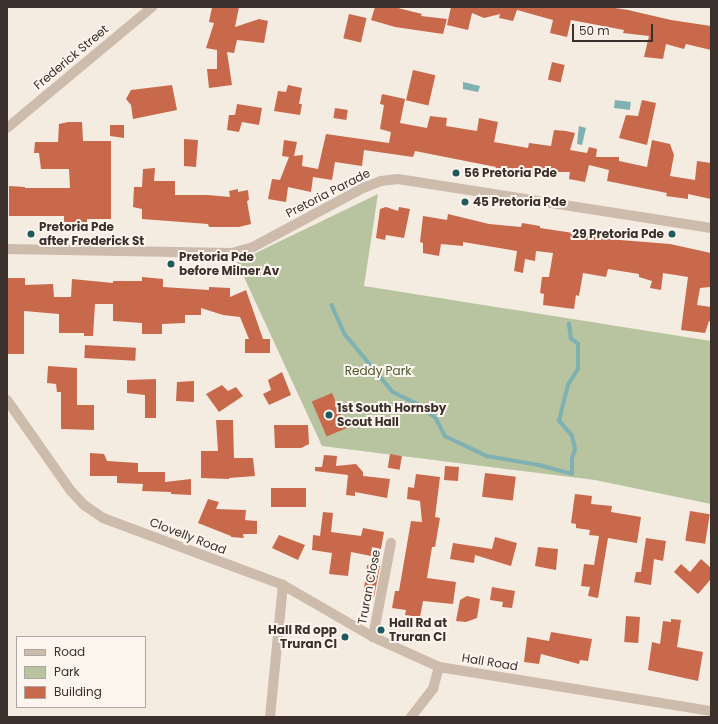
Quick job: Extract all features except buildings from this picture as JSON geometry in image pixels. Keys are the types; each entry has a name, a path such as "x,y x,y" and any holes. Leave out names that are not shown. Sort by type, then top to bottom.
{"street":[{"name":"Frederick Street","path":"7,128 152,7"},
{"name":"Pretoria Parade","path":"7,249 232,252 253,247 362,188 381,181 398,179 711,228"},
{"name":"Clovelly Road","path":"7,400 71,491 84,505 103,518 283,585"},
{"name":"Truran Close","path":"373,637 391,543"},
{"name":"Hall Road","path":"283,585 373,637 439,667 711,711"},
{"path":"270,717 283,585"},
{"path":"411,717 433,689 439,667"}],"green space":[{"name":"Reddy Park","path":"378,194 364,286 711,341 711,504 595,480 322,446 237,262"}],"water":[{"path":"463,82 480,86 478,92 463,89"},
{"path":"615,100 631,102 630,110 614,108"},
{"path":"579,126 586,128 582,145 577,144"}],"waterway":[{"path":"332,305 345,334 393,392 416,403 436,418 445,436 487,456 539,465 572,474 572,459 575,449 572,436 559,421 568,385 578,369 578,344 571,339 569,324"}],"place":[{"name":"56 Pretoria Pde","path":"456,173"},
{"name":"45 Pretoria Pde","path":"465,202"},
{"name":"Pretoria Pde after Frederick St","path":"31,234"},
{"name":"29 Pretoria Pde","path":"672,234"},
{"name":"Pretoria Pde before Milner Av","path":"171,264"},
{"name":"1st South Hornsby Scout Hall","path":"329,415"},
{"name":"Hall Rd at Truran Cl","path":"381,630"},
{"name":"Hall Rd opp Truran Cl","path":"345,637"}]}
